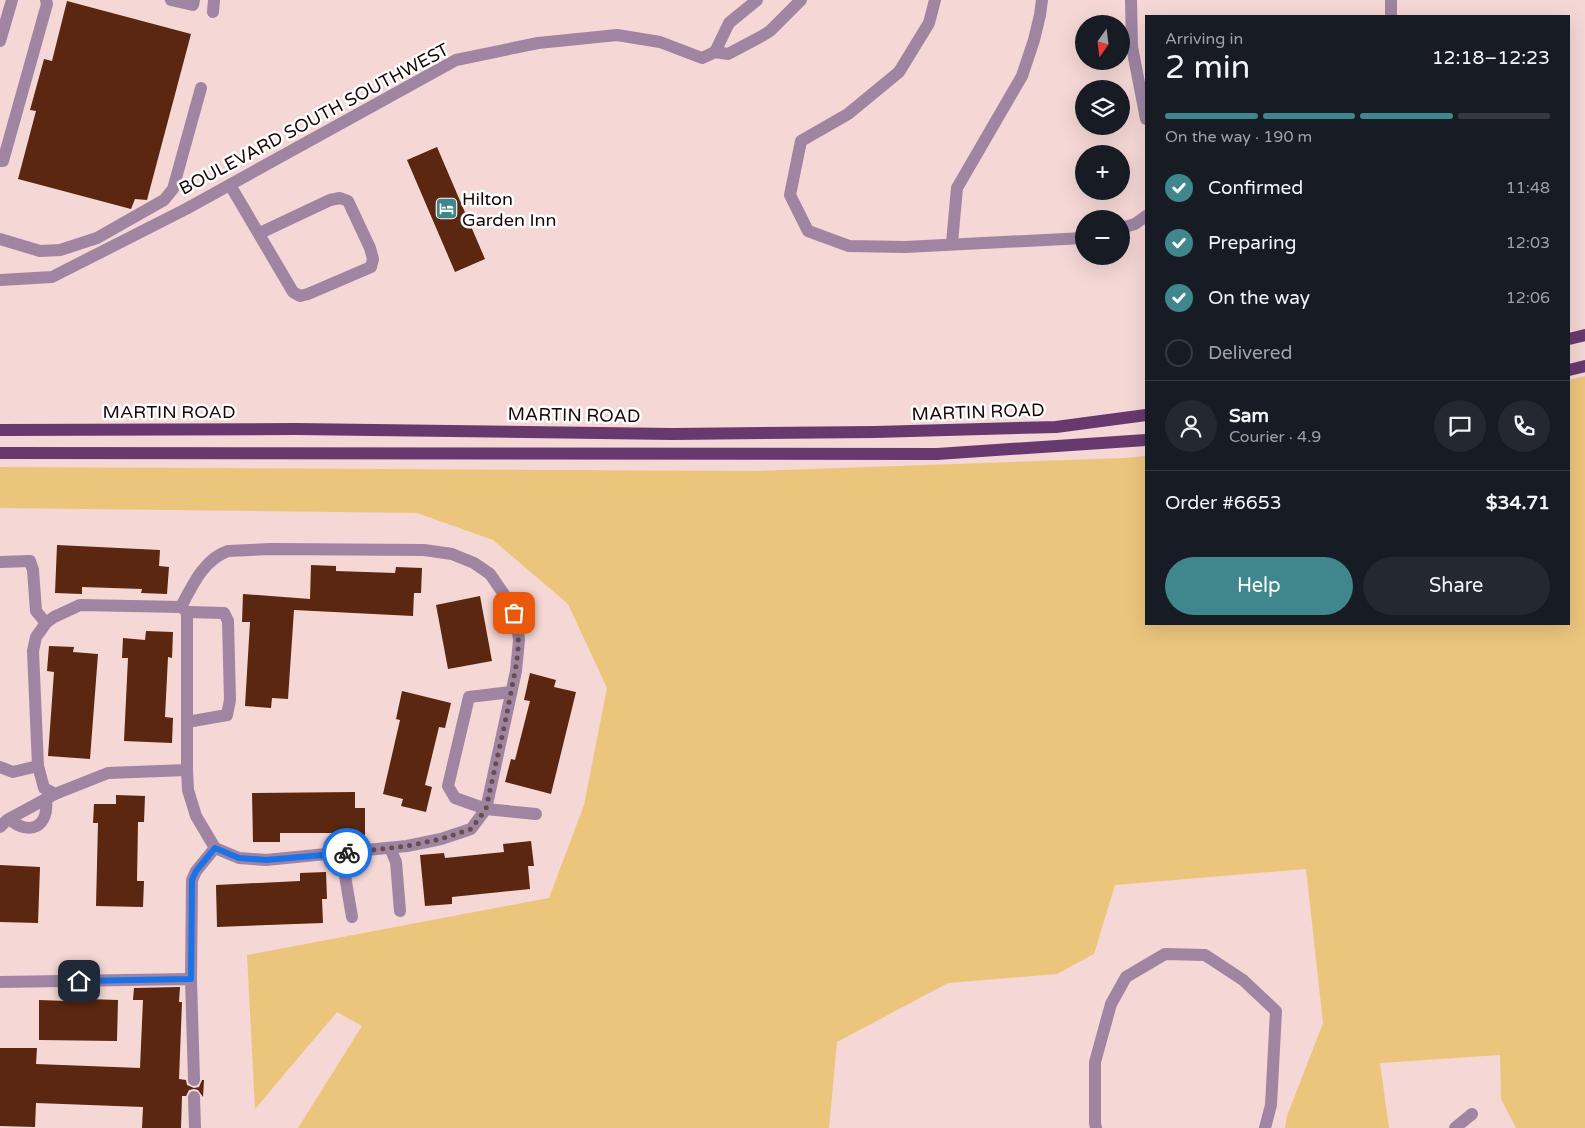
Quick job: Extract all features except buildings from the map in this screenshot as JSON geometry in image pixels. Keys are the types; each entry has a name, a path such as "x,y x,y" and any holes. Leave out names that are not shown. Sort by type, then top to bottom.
{"main road":[{"path":"1570,339 1585,335"},
{"path":"1570,370 1585,366"},
{"name":"MARTIN ROAD","path":"0,430 295,429 673,434 837,433 1056,427 1145,415"},
{"path":"0,453 937,454 1145,440"}],"street":[{"path":"0,42 12,0"},
{"path":"0,162 3,161 6,152 47,4 46,0"},
{"path":"172,0 193,6 194,0"},
{"path":"715,52 730,24 757,0"},
{"name":"BOULEVARD SOUTH SOUTHWEST","path":"0,280 52,277 230,185 456,60 538,43 617,35 660,42 702,58 715,52 728,54 770,31 801,0"},
{"path":"935,0 929,23 899,72 848,114 801,141 790,195 808,231 849,246 905,247 1075,238"},
{"path":"952,244 957,188 1022,76 1040,15 1042,0"},
{"path":"1131,0 1132,47 1145,114"},
{"path":"1391,0 1391,15"},
{"path":"0,239 40,251 60,250 97,238 164,200 173,190 201,88"},
{"path":"230,185 293,292 300,296 371,267 373,259 370,248 348,201 340,198 330,200 260,233"},
{"path":"1130,225 1145,217"},
{"path":"270,549 424,550 452,554 474,563 490,574 510,602 517,624 517,664 511,692 486,809 471,829 441,839 390,848 266,860 239,858 215,848 196,816 188,790 186,770 187,722 184,609 195,581 208,563 222,553 270,549"},
{"path":"0,562 30,561 33,570 36,611 46,623"},
{"path":"51,796 44,788 38,766 33,651 36,637 46,623 54,617 80,605 224,612 228,620 230,700 226,715 187,722"},
{"path":"511,692 469,697 448,786 455,798 486,809 536,814"},
{"path":"0,767 13,772 38,766"},
{"path":"4,821 51,796 108,773 186,770"},
{"path":"4,821 26,828 36,827 46,817 51,796"},
{"path":"194,1080 191,979 192,880 196,871 215,848"},
{"path":"390,848 396,862 400,911"},
{"path":"346,853 344,870 352,917"},
{"path":"1096,1128 1094,1124 1095,1062 1111,1004 1126,977 1164,954 1205,955 1243,980 1276,1011 1271,1105 1265,1128"},
{"path":"0,982 191,979"},
{"path":"194,1096 195,1128"},
{"path":"1455,1128 1472,1114"}],"shaded area":[{"path":"1585,376 1585,1128 1516,1128 1501,1099 1500,1055 1380,1063 1389,1128 1285,1128 1287,1116 1323,1023 1306,869 1115,885 1094,954 1057,974 948,983 837,1042 829,1128 298,1128 362,1026 337,1012 255,1109 247,955 549,898 584,805 607,688 568,604 493,540 417,513 0,508 0,467 757,471 1145,456 1145,625 1570,625 1570,380"}],"way so far":[{"path":"347,853 407,846 441,839 471,829 481,818 486,809 516,671 518,640 514,613"}],"place":[{"name":"Hilton Garden Inn","path":"446,209"}],"route":[{"path":"79,981 191,979 192,880 196,871 214,852 215,848 239,858 266,860 347,853"}]}
